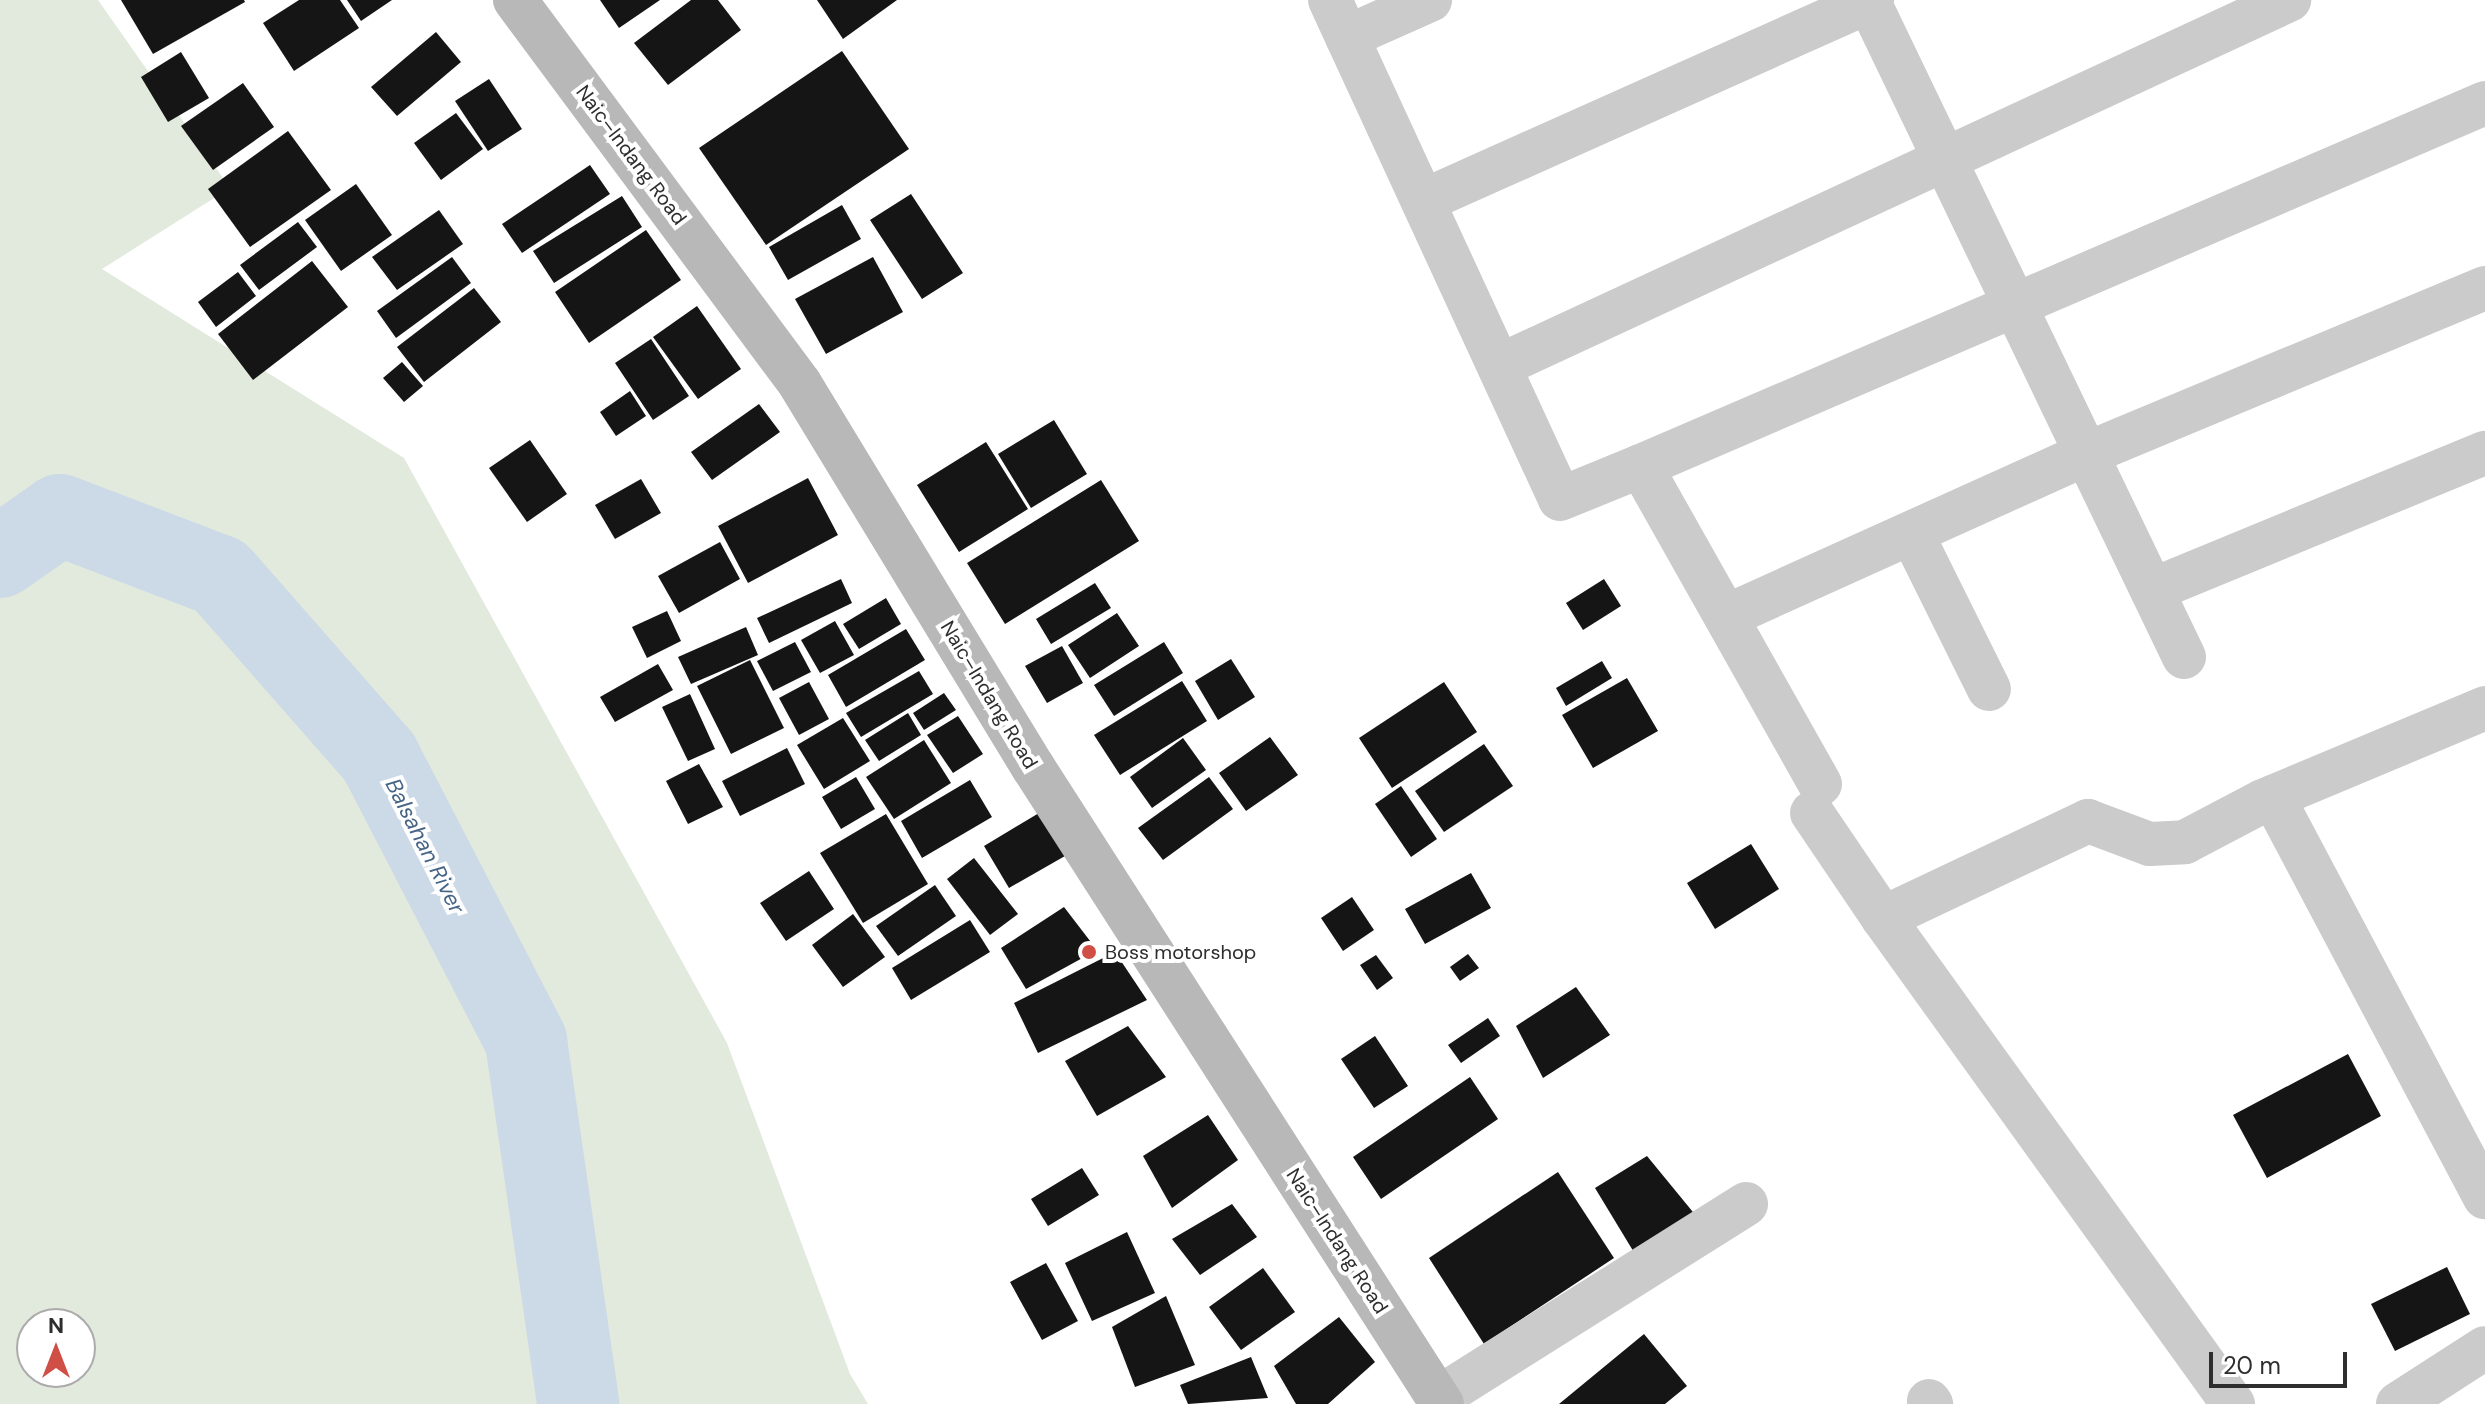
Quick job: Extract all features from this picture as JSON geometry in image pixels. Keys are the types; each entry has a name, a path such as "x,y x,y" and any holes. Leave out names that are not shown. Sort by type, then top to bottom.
{"main road":[{"name":"Naic–Indang Road","path":"515,0 800,384 1033,767 1440,1401"}],"street":[{"path":"1430,0 1339,19 1560,499 2485,103"},
{"path":"1499,366 1942,155 2289,0"},
{"path":"1423,201 1869,1 2184,657"},
{"path":"1727,616 2086,454 2485,288"},
{"path":"2152,590 2485,453"},
{"path":"1641,466 1727,616 1816,799 1883,918 2233,1404"},
{"path":"1912,534 1989,689"},
{"path":"1883,918 2088,821 2150,844 2185,842 2273,797 2485,708"},
{"path":"2273,797 2485,1197"},
{"path":"1440,1401 1746,1204"},
{"path":"2398,1404 2485,1348"}],"shaded area":[{"path":"0,0 98,0 230,188 102,269 404,458 727,1043 850,1374 868,1404 0,1404"}],"building":[{"path":"121,0 244,0 245,2 153,54"},
{"path":"299,0 340,0 359,28 294,71 263,23"},
{"path":"347,0 392,0 361,21"},
{"path":"600,0 660,0 619,28"},
{"path":"691,0 718,0 741,30 668,85 634,43"},
{"path":"817,0 897,0 843,39"},
{"path":"436,32 461,62 397,116 371,87"},
{"path":"842,51 909,149 766,245 699,148"},
{"path":"181,52 209,98 168,122 141,77"},
{"path":"489,79 522,129 488,151 455,101"},
{"path":"243,83 274,127 213,170 181,126"},
{"path":"456,113 483,149 441,180 414,143"},
{"path":"288,131 331,190 250,247 208,189"},
{"path":"590,165 610,194 522,253 502,224"},
{"path":"356,184 392,235 341,271 305,220"},
{"path":"911,194 963,273 922,299 870,220"},
{"path":"622,196 642,227 554,283 533,251"},
{"path":"842,205 861,239 788,280 769,247"},
{"path":"439,210 463,244 397,290 372,257"},
{"path":"298,222 317,247 259,290 240,265"},
{"path":"646,230 681,280 589,343 555,292"},
{"path":"452,257 471,283 396,338 377,311"},
{"path":"873,257 903,312 826,354 795,299"},
{"path":"312,261 348,307 253,380 218,334"},
{"path":"238,272 256,296 216,327 198,302"},
{"path":"474,288 501,322 424,382 397,347"},
{"path":"697,306 741,369 698,399 653,337"},
{"path":"651,339 689,396 653,420 615,363"},
{"path":"402,362 423,386 404,402 383,378"},
{"path":"630,391 646,416 616,436 600,412"},
{"path":"759,404 780,432 712,480 691,452"},
{"path":"1054,420 1087,474 1031,508 998,454"},
{"path":"530,440 567,494 527,522 489,468"},
{"path":"986,442 1028,509 959,552 917,485"},
{"path":"808,478 838,535 748,583 718,526"},
{"path":"641,479 661,513 615,539 595,505"},
{"path":"1101,480 1139,541 1005,624 967,563"},
{"path":"720,542 740,579 679,613 658,576"},
{"path":"841,579 852,603 769,643 757,618"},
{"path":"1604,579 1621,606 1583,630 1566,603"},
{"path":"1095,583 1111,608 1051,644 1036,619"},
{"path":"886,598 901,624 859,649 843,624"},
{"path":"667,611 681,641 647,658 632,627"},
{"path":"1117,613 1139,646 1090,678 1068,645"},
{"path":"835,621 854,655 820,673 801,640"},
{"path":"746,627 758,655 691,684 678,657"},
{"path":"906,629 925,660 846,707 828,675"},
{"path":"795,642 811,672 773,691 757,661"},
{"path":"1164,642 1183,673 1114,716 1094,685"},
{"path":"1062,646 1083,683 1047,703 1025,666"},
{"path":"1231,659 1255,697 1218,720 1195,681"},
{"path":"750,660 784,728 731,754 697,686"},
{"path":"1602,661 1612,678 1566,706 1556,688"},
{"path":"658,664 673,690 615,722 600,697"},
{"path":"919,671 933,694 861,737 846,713"},
{"path":"1627,678 1658,731 1593,768 1562,715"},
{"path":"1182,681 1207,721 1120,775 1094,735"},
{"path":"809,682 829,719 799,735 779,698"},
{"path":"1444,682 1477,732 1392,788 1359,738"},
{"path":"944,693 956,710 924,730 913,713"},
{"path":"690,694 715,749 688,761 662,707"},
{"path":"908,713 921,735 879,761 865,740"},
{"path":"958,716 983,754 953,773 927,735"},
{"path":"843,718 870,761 824,789 797,745"},
{"path":"1270,737 1298,775 1246,811 1219,773"},
{"path":"1183,738 1206,770 1152,808 1130,777"},
{"path":"924,740 951,783 894,819 866,777"},
{"path":"1484,744 1513,786 1444,832 1415,791"},
{"path":"787,748 805,784 740,816 722,781"},
{"path":"699,764 723,807 688,824 666,781"},
{"path":"856,777 875,809 841,829 822,797"},
{"path":"1209,777 1233,809 1163,860 1138,828"},
{"path":"970,780 992,817 922,858 901,821"},
{"path":"1401,786 1437,839 1411,857 1375,804"},
{"path":"1039,813 1065,856 1009,888 984,846"},
{"path":"886,814 928,884 863,923 820,853"},
{"path":"1751,844 1779,889 1715,929 1687,883"},
{"path":"974,858 1018,914 990,935 947,879"},
{"path":"809,871 834,909 786,941 760,903"},
{"path":"1471,873 1491,908 1425,944 1405,909"},
{"path":"935,885 956,916 898,956 876,926"},
{"path":"1352,897 1374,930 1343,951 1321,918"},
{"path":"1064,907 1097,950 1026,989 1001,948"},
{"path":"853,914 885,957 843,987 812,945"},
{"path":"970,920 990,952 911,1000 892,968"},
{"path":"1115,952 1147,1000 1038,1053 1014,1003"},
{"path":"1468,954 1479,968 1460,981 1450,967"},
{"path":"1376,955 1393,978 1377,990 1360,965"},
{"path":"1576,987 1610,1035 1543,1078 1516,1026"},
{"path":"1488,1018 1500,1036 1461,1063 1448,1045"},
{"path":"1128,1026 1166,1077 1097,1116 1065,1061"},
{"path":"1375,1036 1408,1086 1374,1108 1341,1059"},
{"path":"2348,1054 2381,1116 2267,1178 2233,1115"},
{"path":"1470,1077 1498,1119 1381,1199 1353,1157"},
{"path":"1208,1115 1238,1160 1172,1208 1143,1156"},
{"path":"1647,1156 1697,1217 1635,1254 1595,1188"},
{"path":"1082,1168 1099,1195 1048,1226 1031,1199"},
{"path":"1558,1172 1614,1258 1484,1344 1429,1258"},
{"path":"1232,1204 1257,1237 1200,1275 1172,1239"},
{"path":"1127,1232 1155,1293 1092,1321 1065,1263"},
{"path":"1046,1263 1078,1321 1042,1340 1010,1282"},
{"path":"2447,1267 2470,1314 2395,1351 2371,1304"},
{"path":"1263,1268 1295,1312 1241,1350 1209,1307"},
{"path":"1166,1296 1195,1365 1135,1387 1112,1327"},
{"path":"1339,1317 1375,1362 1328,1404 1296,1404 1274,1366"},
{"path":"1644,1334 1687,1386 1665,1404 1559,1404"},
{"path":"1251,1357 1268,1398 1188,1404 1180,1385"}],"waterway":[{"name":"Balsahan River","path":"0,557 60,515 220,576 379,757 526,1041 578,1404"}],"place":[{"name":"Boss motorshop","path":"1089,952"}]}
